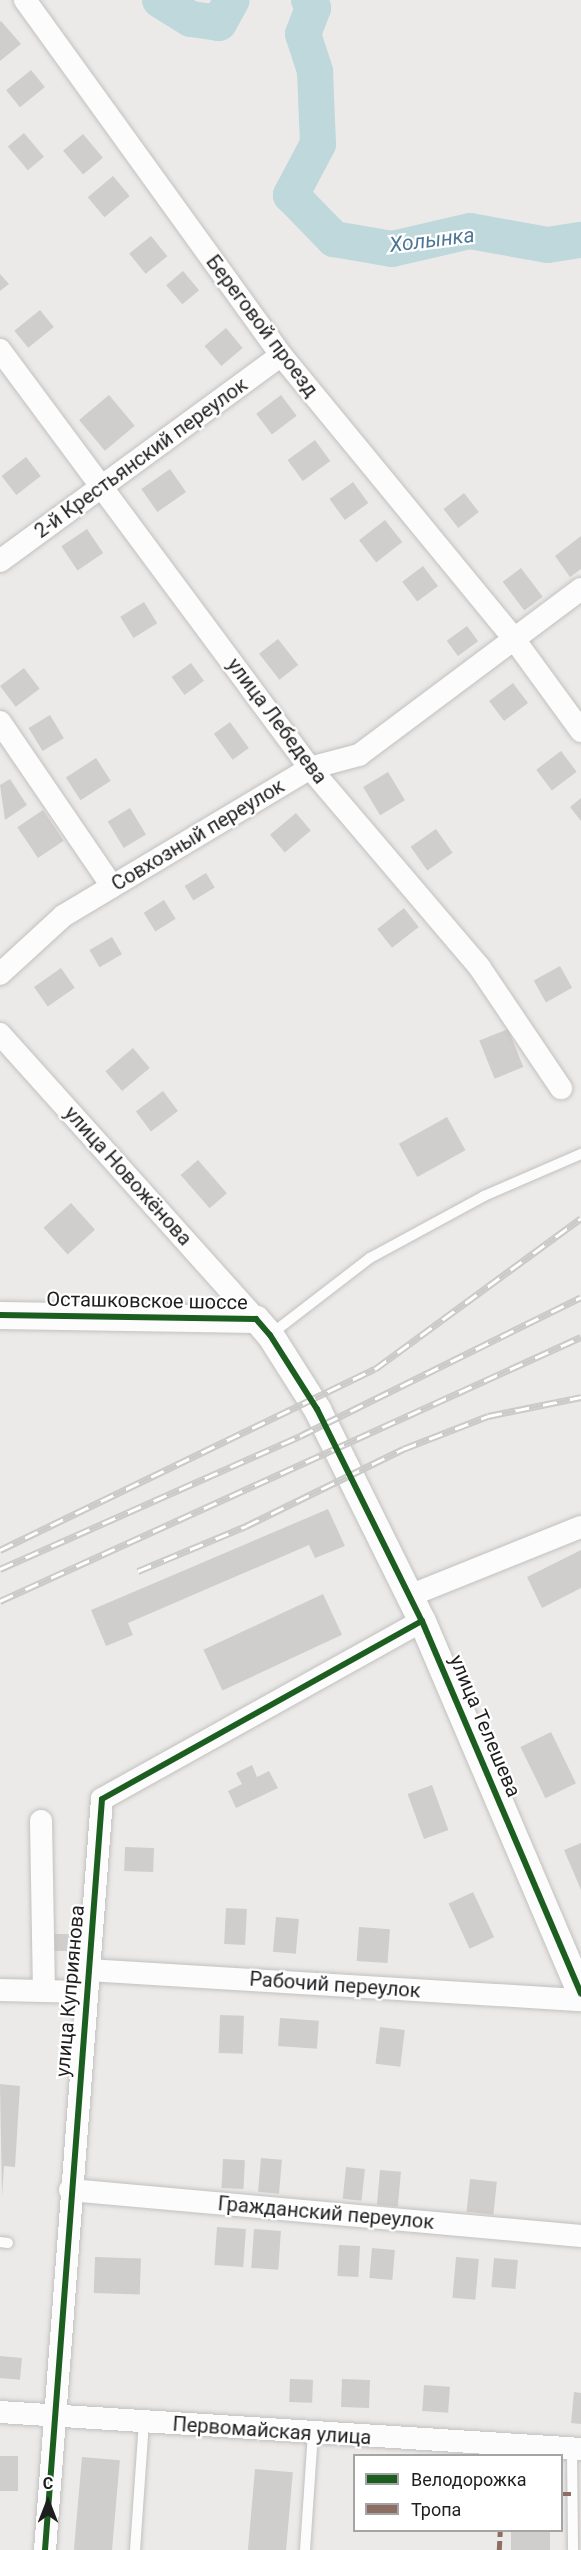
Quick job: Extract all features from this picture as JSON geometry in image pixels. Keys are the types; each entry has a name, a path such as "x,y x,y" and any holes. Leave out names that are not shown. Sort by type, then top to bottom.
{"street":[{"name":"Береговой проезд","path":"25,0 281,355 514,639 581,731"},
{"name":"улица Лебедева","path":"0,350 310,768 480,968 561,1088"},
{"name":"2-й Крестьянский переулок","path":"0,561 281,355"},
{"name":"Совхозный переулок","path":"0,974 63,916 112,886 310,768 359,755 581,589"},
{"path":"0,722 112,886"},
{"name":"улица Новожёнова","path":"0,1034 263,1327"},
{"name":"Осташковское шоссе","path":"0,1315 263,1327"},
{"name":"улица Телешева","path":"263,1327 351,1475 422,1621 581,1994"},
{"path":"409,1596 581,1527"},
{"name":"улица Куприянова","path":"45,2550 70,2190 102,1799 422,1621"},
{"path":"41,1821 44,1990"},
{"name":"Рабочий переулок","path":"88,1970 581,2000"},
{"path":"0,1990 86,1992"},
{"name":"Гражданский переулок","path":"70,2190 581,2236"},
{"name":"Первомайская улица","path":"0,2412 313,2434 576,2449"}],"lane":[{"path":"263,1327 370,1258 484,1196 581,1154"},
{"path":"135,2550 144,2422"},
{"path":"305,2550 313,2434"},
{"path":"573,2550 576,2449"}],"building":[{"path":"0,22 21,44 0,61"},
{"path":"31,70 45,87 20,107 6,90"},
{"path":"24,133 44,157 28,170 8,146"},
{"path":"83,134 103,158 83,174 63,151"},
{"path":"113,176 130,196 104,217 88,197"},
{"path":"151,236 167,256 146,274 129,254"},
{"path":"183,271 199,290 182,304 166,285"},
{"path":"0,274 9,284 0,291"},
{"path":"40,310 54,327 28,348 14,331"},
{"path":"226,328 243,348 221,366 205,346"},
{"path":"109,395 135,426 105,451 79,420"},
{"path":"281,395 297,416 272,434 256,414"},
{"path":"315,440 330,461 303,481 287,460"},
{"path":"26,457 41,476 16,495 2,476"},
{"path":"170,469 186,492 157,512 141,489"},
{"path":"353,482 368,503 345,520 330,499"},
{"path":"464,493 479,512 458,528 444,509"},
{"path":"385,520 402,542 376,562 359,540"},
{"path":"87,529 103,553 78,570 61,546"},
{"path":"581,536 581,569 570,577 555,556"},
{"path":"423,566 438,586 417,602 402,582"},
{"path":"521,568 543,597 524,611 503,582"},
{"path":"144,602 157,623 134,638 120,617"},
{"path":"467,626 478,641 458,656 447,641"},
{"path":"278,639 298,665 279,680 259,654"},
{"path":"191,663 204,681 185,695 172,677"},
{"path":"24,668 40,689 16,707 0,686"},
{"path":"513,683 528,703 504,721 489,701"},
{"path":"50,715 64,738 42,751 29,728"},
{"path":"230,722 249,748 233,760 214,734"},
{"path":"561,751 577,772 552,790 536,770"},
{"path":"96,758 111,781 81,800 66,778"},
{"path":"388,772 405,800 380,815 363,787"},
{"path":"10,779 27,805 5,820 0,785"},
{"path":"581,798 581,821 570,807"},
{"path":"130,808 146,835 124,848 108,821"},
{"path":"43,810 64,841 38,858 17,827"},
{"path":"296,813 311,831 285,852 270,835"},
{"path":"436,829 453,853 427,871 411,847"},
{"path":"206,873 215,888 193,900 185,886"},
{"path":"164,900 176,919 155,931 144,913"},
{"path":"404,908 419,927 392,948 377,929"},
{"path":"112,937 122,954 99,967 89,950"},
{"path":"560,966 572,988 546,1002 534,981"},
{"path":"61,968 75,988 48,1007 34,987"},
{"path":"508,1029 523,1067 495,1079 479,1041"},
{"path":"133,1048 150,1068 122,1091 105,1071"},
{"path":"163,1091 178,1111 151,1131 136,1111"},
{"path":"447,1117 465,1150 417,1177 399,1144"},
{"path":"198,1160 227,1193 210,1208 181,1175"},
{"path":"71,1203 95,1230 68,1255 44,1228"},
{"path":"328,1509 345,1546 315,1558 309,1545 128,1623 133,1635 106,1646 91,1610"},
{"path":"581,1550 581,1588 542,1608 527,1577"},
{"path":"323,1594 342,1635 222,1691 203,1650"},
{"path":"551,1732 576,1783 545,1798 520,1747"},
{"path":"252,1765 257,1777 269,1771 278,1788 236,1808 228,1791 242,1784 236,1773"},
{"path":"432,1785 448,1830 424,1839 408,1794"},
{"path":"581,1843 581,1890 564,1850"},
{"path":"125,1847 154,1848 153,1872 124,1871"},
{"path":"473,1892 494,1937 470,1949 449,1903"},
{"path":"226,1908 247,1909 245,1945 224,1944"},
{"path":"276,1917 299,1919 296,1954 273,1952"},
{"path":"359,1927 390,1929 388,1963 357,1961"},
{"path":"51,1934 70,1934 70,1951 51,1951"},
{"path":"220,2015 244,2016 243,2054 219,2053"},
{"path":"280,2018 319,2021 317,2049 278,2046"},
{"path":"380,2027 405,2030 400,2067 375,2064"},
{"path":"0,2084 20,2086 15,2167 4,2166 2,2197"},
{"path":"261,2158 282,2160 279,2194 258,2192"},
{"path":"223,2159 245,2160 243,2189 221,2188"},
{"path":"346,2167 365,2169 362,2201 343,2199"},
{"path":"380,2170 401,2172 398,2207 377,2205"},
{"path":"470,2179 497,2182 493,2215 467,2212"},
{"path":"217,2227 246,2229 243,2267 214,2265"},
{"path":"254,2229 281,2231 278,2270 251,2268"},
{"path":"339,2245 360,2246 358,2277 337,2276"},
{"path":"372,2248 395,2250 392,2280 369,2278"},
{"path":"95,2257 141,2259 140,2295 94,2293"},
{"path":"456,2257 479,2259 475,2300 452,2298"},
{"path":"494,2258 518,2260 515,2289 491,2287"},
{"path":"0,2356 22,2358 20,2380 0,2378"},
{"path":"290,2379 313,2380 312,2403 289,2402"},
{"path":"342,2379 370,2380 369,2408 341,2407"},
{"path":"424,2385 450,2387 448,2413 422,2411"},
{"path":"574,2392 581,2393 581,2424 571,2423"},
{"path":"0,2456 18,2456 18,2491 0,2491"},
{"path":"82,2457 120,2460 112,2550 74,2550"},
{"path":"255,2469 293,2472 286,2550 248,2550"},
{"path":"511,2532 550,2532 550,2550 511,2550"}],"waterway":[{"name":"Холынка","path":"160,0 191,19 219,23 232,0"},
{"name":"Холынка","path":"309,0 313,8 303,34 315,72 318,144 291,195 334,239 392,249 470,231 548,245 581,240"}],"railway":[{"path":"0,1550 375,1369 581,1218"},
{"path":"0,1569 300,1436 581,1297"},
{"path":"0,1601 581,1337"},
{"path":"138,1571 246,1526 403,1449 488,1416 581,1397"}],"marked path":[{"path":"563,2494 572,2494"},
{"path":"499,2550 500,2532"}],"cycle path":[{"path":"0,1315 256,1319 270,1335 317,1409 422,1621 581,1994"},
{"path":"45,2550 102,1799 422,1621"}]}
